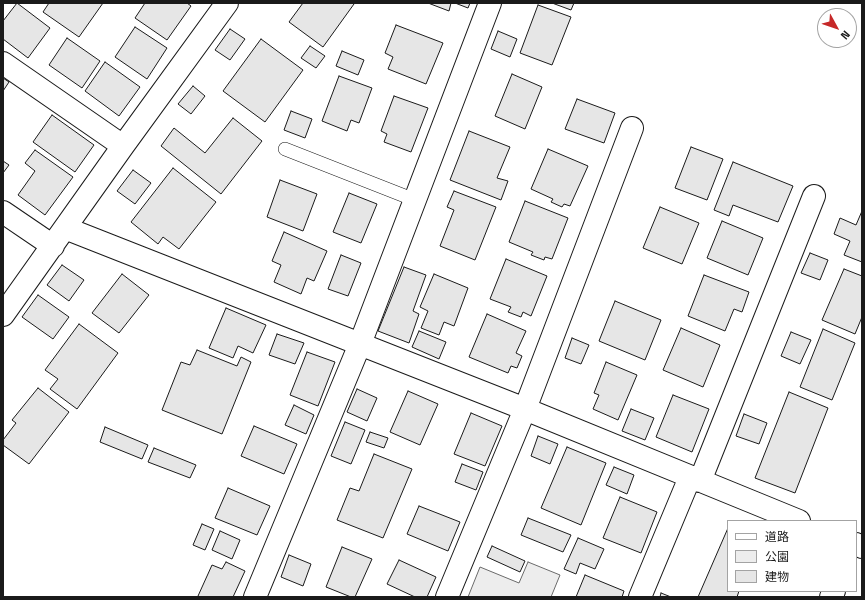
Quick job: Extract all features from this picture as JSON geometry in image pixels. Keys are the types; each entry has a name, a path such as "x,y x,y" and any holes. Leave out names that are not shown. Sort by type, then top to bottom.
{"street":[{"path":"255,597 360,344 490,3"},
{"path":"3,315 224,4"},
{"path":"3,63 123,146"},
{"path":"447,597 525,409 632,128"},
{"path":"640,597 695,479 814,196"},
{"path":"3,212 53,246"},
{"path":"65,228 525,409 797,520"}],"lane":[{"path":"285,149 415,200"}],"green space":[{"path":"528,562 560,575 551,597 468,597 480,567 519,583"}],"building":[{"path":"17,3 50,28 28,58 3,39 3,21"},
{"path":"49,3 103,3 79,37 43,12"},
{"path":"145,3 187,3 191,6 167,40 135,18"},
{"path":"303,3 354,4 323,47 289,22"},
{"path":"428,3 451,3 449,11"},
{"path":"455,3 470,3 468,8"},
{"path":"552,3 574,3 571,10"},
{"path":"538,5 571,17 552,65 520,53"},
{"path":"396,25 443,43 426,84 388,69 393,57 385,53"},
{"path":"135,27 167,48 147,79 115,57"},
{"path":"230,29 245,39 230,60 215,50"},
{"path":"498,31 517,39 510,57 491,49"},
{"path":"67,38 100,61 82,88 49,65"},
{"path":"261,39 303,70 265,122 223,91"},
{"path":"310,46 325,56 316,68 301,58"},
{"path":"342,51 364,60 358,75 336,66"},
{"path":"105,62 140,87 119,116 85,91"},
{"path":"512,74 542,87 525,129 495,116"},
{"path":"339,76 372,88 359,123 351,120 347,131 322,121"},
{"path":"3,78 9,82 3,91"},
{"path":"193,86 205,96 191,114 178,104"},
{"path":"394,96 428,108 411,152 384,142 387,134 381,131"},
{"path":"577,99 615,113 604,143 565,129"},
{"path":"291,111 312,119 305,138 284,130"},
{"path":"52,115 94,145 75,172 33,142"},
{"path":"233,118 262,141 221,194 161,146 174,128 205,153"},
{"path":"469,131 510,147 497,178 508,181 501,200 450,180"},
{"path":"691,147 723,159 707,200 675,188"},
{"path":"548,149 588,166 570,206 564,204 562,207 551,202 553,199 531,189"},
{"path":"35,150 73,177 45,215 18,195 35,171 25,163"},
{"path":"3,161 9,165 3,173"},
{"path":"733,162 793,186 778,222 733,205 729,216 714,210"},
{"path":"173,168 216,202 179,249 163,237 158,244 131,222"},
{"path":"133,170 151,183 135,204 117,191"},
{"path":"280,180 317,194 303,231 267,217"},
{"path":"454,191 496,207 475,260 440,246 454,210 447,207"},
{"path":"349,193 377,204 361,243 333,232"},
{"path":"525,201 568,218 552,259 545,257 544,260 531,255 533,252 509,242"},
{"path":"660,207 699,223 682,264 643,248"},
{"path":"862,211 862,262 844,255 850,241 834,234 840,218 856,225"},
{"path":"722,221 763,238 748,275 707,258"},
{"path":"284,232 327,251 314,281 307,278 301,294 274,282 281,265 272,261"},
{"path":"810,253 828,260 820,280 801,273"},
{"path":"341,255 361,263 348,296 328,289"},
{"path":"506,259 547,276 531,316 523,312 521,317 508,312 511,307 490,299"},
{"path":"62,265 84,280 69,301 47,285"},
{"path":"404,267 426,275 413,311 419,314 409,343 378,331"},
{"path":"844,269 862,276 862,317 855,334 822,320"},
{"path":"122,274 149,295 119,333 92,313"},
{"path":"434,274 468,288 454,326 444,322 439,335 421,328 428,311 420,307"},
{"path":"704,275 749,292 742,312 734,309 725,331 688,316"},
{"path":"38,295 69,317 53,339 22,317"},
{"path":"615,301 661,320 645,360 599,341"},
{"path":"226,308 266,325 253,353 238,346 233,358 209,348"},
{"path":"487,314 526,331 516,353 522,356 517,368 511,366 508,373 469,357"},
{"path":"79,324 118,353 77,409 50,389 58,379 45,370"},
{"path":"681,328 720,345 703,387 663,370"},
{"path":"823,329 855,343 832,400 800,387"},
{"path":"419,331 446,342 439,359 412,347"},
{"path":"791,332 811,340 800,364 781,356"},
{"path":"277,334 304,343 295,364 269,355"},
{"path":"572,338 589,345 581,364 565,358"},
{"path":"197,350 237,366 241,357 251,362 222,434 162,410 181,362 190,365"},
{"path":"307,352 335,362 318,406 290,395"},
{"path":"606,362 637,375 618,420 593,409 599,395 594,393"},
{"path":"38,388 69,412 29,464 3,445 3,440 16,423 12,420"},
{"path":"357,389 377,398 367,421 347,412"},
{"path":"408,391 438,404 420,445 390,432"},
{"path":"789,392 828,408 795,493 755,478"},
{"path":"673,395 709,409 692,452 656,437"},
{"path":"294,405 314,415 306,434 285,425"},
{"path":"631,409 654,418 645,440 622,431"},
{"path":"471,413 502,426 485,466 454,454"},
{"path":"744,414 767,423 759,444 736,436"},
{"path":"345,422 365,430 351,464 331,456"},
{"path":"254,426 297,444 284,474 241,456"},
{"path":"105,427 148,445 142,459 100,442"},
{"path":"370,432 388,438 384,448 366,442"},
{"path":"538,436 558,444 550,464 531,456"},
{"path":"567,447 606,463 581,525 541,508"},
{"path":"154,448 196,465 190,478 148,462"},
{"path":"374,454 412,469 383,538 337,520 350,488 359,491"},
{"path":"462,464 483,472 476,490 455,482"},
{"path":"614,467 634,475 627,494 606,485"},
{"path":"228,488 270,506 257,535 215,518"},
{"path":"620,497 657,512 641,553 603,538"},
{"path":"419,506 460,522 448,551 407,534"},
{"path":"528,518 571,535 563,552 521,535"},
{"path":"202,524 214,529 205,550 193,545"},
{"path":"727,530 727,592 739,592 737,597 698,597"},
{"path":"220,531 240,540 232,559 212,550"},
{"path":"578,538 604,549 595,569 580,563 576,574 564,569"},
{"path":"492,546 525,561 520,572 487,557"},
{"path":"342,547 372,559 355,597 351,597 326,587"},
{"path":"289,555 311,564 303,586 281,577"},
{"path":"399,560 436,577 427,597 415,597 387,584"},
{"path":"226,562 245,571 233,597 198,596 212,565 222,569"},
{"path":"585,575 624,591 622,597 576,597"},
{"path":"661,593 671,597 660,597"}]}
